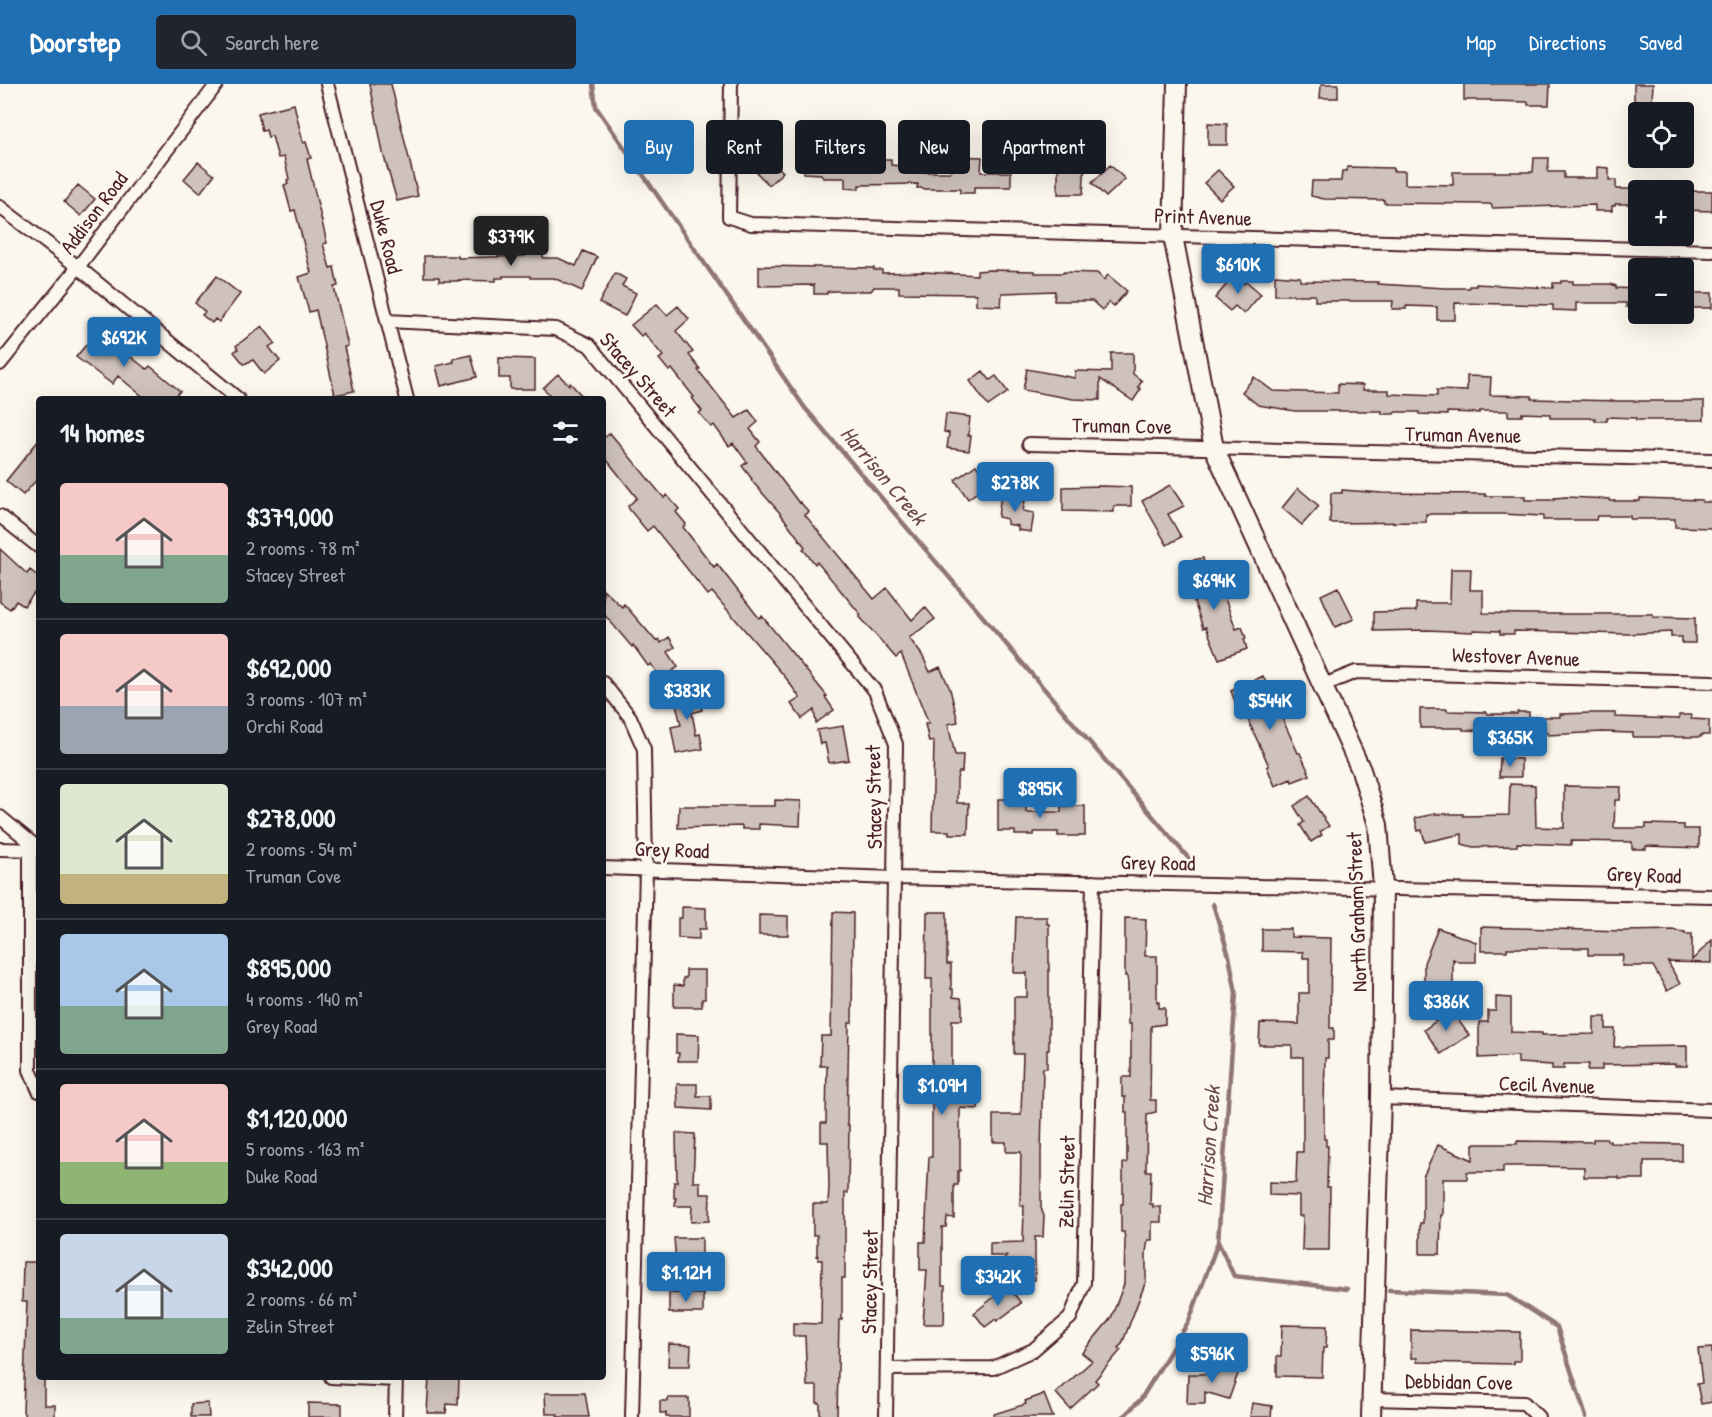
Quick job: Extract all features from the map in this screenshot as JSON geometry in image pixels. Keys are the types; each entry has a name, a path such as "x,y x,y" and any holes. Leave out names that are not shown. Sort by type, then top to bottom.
{"main road":[{"name":"North Graham Street","path":"1178,84 1173,236 1214,448 1361,770 1378,825 1383,887 1381,1098 1371,1408"}],"street":[{"name":"Addison Road","path":"0,364 78,267 217,84"},
{"name":"Duke Road","path":"327,84 406,396"},
{"name":"Print Avenue","path":"731,84 729,217 751,224 1712,250"},
{"path":"0,207 78,267 234,396"},
{"name":"Stacey Street","path":"387,321 556,329 589,345 875,692 896,744 886,1417"},
{"name":"Truman Cove","path":"1029,444 1214,448"},
{"name":"Truman Avenue","path":"1214,448 1712,460"},
{"path":"0,516 36,545"},
{"name":"Westover Avenue","path":"1321,686 1356,672 1712,682"},
{"path":"606,687 630,717 644,748 646,869 632,1417"},
{"path":"0,817 36,850 30,1070 36,1084"},
{"path":"0,849 36,850"},
{"name":"Grey Road","path":"606,868 895,878 1712,896"},
{"name":"Zelin Street","path":"888,1370 993,1368 1033,1350 1070,1318 1084,1283 1093,882"},
{"name":"Cecil Avenue","path":"1381,1098 1712,1110"},
{"path":"395,1417 396,1380"},
{"name":"Debbidan Cove","path":"1371,1408 1524,1403 1538,1417"}],"building":[{"path":"370,84 391,84 418,196 397,201 383,153"},
{"path":"1321,84 1338,84 1338,98 1320,98"},
{"path":"1464,84 1550,84 1549,105 1464,100"},
{"path":"1634,84 1653,84 1652,101 1634,101"},
{"path":"294,104 303,143 306,142 311,158 307,159 327,243 323,244 330,268 334,267 338,286 334,287 348,346 344,347 354,391 335,395 316,310 309,312 299,277 311,273 295,210 291,211 284,185 288,184 289,179 284,157 278,158 272,136 268,137 266,130 262,131 258,113"},
{"path":"1208,123 1227,124 1227,145 1208,145"},
{"path":"970,157 982,157 982,174 1011,174 1011,187 974,187 974,193 960,193 960,189 923,189 917,188 918,184 859,185 859,189 845,188 845,178 823,178 821,174 886,174 886,159 891,159 891,165 898,166 898,174 970,174"},
{"path":"1534,158 1549,158 1548,172 1564,172 1564,178 1597,178 1597,167 1609,168 1609,180 1616,180 1616,189 1628,189 1628,204 1615,204 1612,206 1612,211 1595,211 1595,205 1492,208 1489,204 1384,203 1384,200 1324,199 1311,196 1312,181 1341,181 1342,171 1347,171 1347,167 1393,168 1393,171 1405,171 1405,184 1453,185 1453,172 1533,172"},
{"path":"198,162 214,175 200,193 184,179"},
{"path":"1110,165 1125,179 1106,197 1092,183 1101,174 1106,174 1106,169"},
{"path":"1218,170 1234,186 1220,199 1204,183"},
{"path":"758,174 781,174 769,185"},
{"path":"1058,174 1084,174 1083,194 1058,194"},
{"path":"78,185 95,199 81,216 64,202"},
{"path":"1694,191 1712,191 1712,211 1694,210"},
{"path":"525,243 543,243 543,258 558,258 576,266 583,251 597,257 582,291 554,278 503,276 503,278 496,278 496,281 439,281 439,277 424,277 424,256 458,256 458,258 525,256"},
{"path":"759,266 874,268 874,270 882,270 882,273 924,272 977,275 977,271 989,270 1097,273 1104,280 1108,275 1127,291 1114,306 1109,302 1102,310 1092,301 1054,301 1055,291 1002,293 1001,306 976,305 976,294 899,293 899,287 874,287 871,291 834,291 827,292 827,294 814,294 814,285 759,286"},
{"path":"615,273 626,279 622,286 636,293 625,316 599,303"},
{"path":"1275,275 1300,277 1300,281 1378,282 1378,284 1445,288 1469,288 1476,284 1553,288 1553,283 1573,281 1573,284 1611,284 1616,288 1628,289 1628,307 1626,303 1576,303 1576,311 1553,310 1553,305 1455,303 1455,320 1437,320 1437,307 1406,306 1406,309 1392,309 1393,301 1315,301 1315,295 1275,295"},
{"path":"217,276 240,294 219,322 215,319 212,323 202,315 205,312 195,303"},
{"path":"1234,276 1244,284 1246,281 1261,294 1244,314 1235,306 1230,311 1215,298"},
{"path":"1694,293 1712,293 1712,308 1694,308"},
{"path":"657,304 667,315 678,306 689,319 676,331 693,352 689,355 700,369 698,370 736,418 749,410 758,422 750,429 760,442 756,446 799,503 809,512 805,515 874,599 887,588 912,620 925,607 935,619 909,638 922,655 930,672 940,667 950,689 958,722 948,724 955,755 963,755 962,772 959,772 957,779 957,803 969,803 968,834 932,831 934,741 929,742 925,724 929,724 901,654 896,658 859,616 861,615 817,562 815,564 780,513 751,480 742,466 747,462 733,443 729,446 714,425 711,427 699,413 702,411 692,398 694,397 672,369 669,371 659,359 663,356 644,333 641,336 631,325"},
{"path":"102,326 117,338 113,343 147,369 150,366 180,391 176,396 142,396 118,376 112,384 76,357"},
{"path":"262,326 275,343 269,347 280,361 264,374 253,360 244,364 234,352 238,349 236,346"},
{"path":"1111,353 1133,353 1133,374 1142,381 1138,387 1141,389 1133,401 1100,379 1100,400 1073,399 1023,390 1027,369 1075,378 1075,371 1111,372"},
{"path":"471,355 477,377 441,386 436,366"},
{"path":"499,358 535,359 535,389 510,389 510,378 499,378"},
{"path":"983,371 990,380 996,376 1008,392 988,406 970,381"},
{"path":"558,374 582,396 551,396 543,388"},
{"path":"1467,376 1491,377 1490,395 1532,396 1532,399 1704,401 1704,420 1636,420 1636,418 1607,417 1607,421 1595,421 1595,418 1550,418 1550,414 1522,413 1522,416 1508,416 1508,411 1447,412 1447,415 1419,414 1419,412 1382,414 1382,411 1295,411 1258,405 1242,392 1254,377 1273,391 1338,393 1338,384 1363,385 1363,390 1389,390 1389,394 1437,396 1437,390 1467,391"},
{"path":"946,414 970,417 969,451 947,448 949,433 944,432"},
{"path":"610,433 664,498 667,495 679,509 676,512 686,524 683,527 714,567 717,564 759,618 762,616 827,696 825,697 834,710 816,723 814,710 802,719 791,704 800,698 786,678 712,592 708,595 653,526 647,531 629,509 628,506 637,498 606,459 606,436"},
{"path":"36,444 36,480 23,495 6,481"},
{"path":"976,465 989,483 968,499 955,480"},
{"path":"1170,485 1184,506 1168,514 1181,537 1167,545 1142,501"},
{"path":"1063,487 1131,487 1131,506 1114,506 1114,512 1063,511"},
{"path":"1298,488 1319,506 1302,525 1282,508"},
{"path":"1342,490 1525,496 1525,500 1554,500 1554,498 1566,497 1610,499 1610,501 1640,501 1640,498 1702,500 1702,502 1712,502 1712,528 1675,527 1675,519 1630,519 1630,516 1597,516 1596,520 1543,520 1543,516 1501,514 1426,514 1426,522 1330,523 1331,493 1342,493"},
{"path":"1001,494 1020,497 1020,500 1025,501 1023,511 1034,513 1031,532 1018,530 1018,526 1007,524 1007,519 998,517"},
{"path":"0,549 27,574 30,570 36,575 36,591 24,606 16,601 10,609 0,602"},
{"path":"1203,558 1205,569 1209,569 1215,599 1224,596 1236,629 1242,627 1246,638 1244,639 1247,649 1219,659 1206,627 1203,628 1185,575 1187,574 1184,562"},
{"path":"1451,569 1471,569 1470,590 1483,590 1483,613 1653,614 1653,617 1695,618 1695,643 1682,643 1682,637 1671,637 1671,632 1628,634 1514,631 1514,634 1500,634 1500,631 1473,630 1473,632 1374,631 1374,612 1416,611 1416,603 1450,603"},
{"path":"1338,587 1354,619 1335,627 1321,595"},
{"path":"606,592 622,607 624,604 656,641 659,639 661,643 669,637 675,647 668,652 678,667 661,679 651,664 648,666 633,645 632,647 606,617"},
{"path":"1263,676 1310,775 1292,782 1291,779 1275,786 1267,767 1269,766 1247,718 1242,720 1231,691"},
{"path":"694,684 702,710 692,713 696,735 700,734 703,749 676,754 671,727 681,725 673,691"},
{"path":"1420,709 1447,709 1447,711 1487,712 1487,714 1529,712 1529,717 1615,713 1615,717 1679,719 1679,715 1691,715 1691,719 1709,720 1709,735 1633,737 1633,733 1602,732 1548,735 1548,733 1463,730 1463,728 1420,728"},
{"path":"843,726 849,760 829,763 825,743 820,744 817,730"},
{"path":"1500,758 1521,759 1521,777 1499,777"},
{"path":"1510,784 1535,785 1536,827 1564,828 1564,786 1621,787 1620,800 1615,800 1614,828 1646,828 1646,824 1684,825 1684,829 1699,829 1699,848 1646,846 1646,849 1632,849 1632,842 1571,841 1571,845 1517,843 1517,846 1473,847 1462,844 1462,834 1425,842 1422,830 1418,831 1415,818 1435,814 1509,815"},
{"path":"1309,796 1329,826 1320,832 1322,835 1311,842 1300,825 1304,822 1294,806"},
{"path":"998,799 1026,799 1026,812 1061,812 1061,806 1085,806 1085,836 1058,836 1058,832 1015,835 1015,831 998,831"},
{"path":"775,800 801,801 800,826 759,824 759,829 742,829 742,826 678,828 679,806 775,806"},
{"path":"682,907 706,908 706,929 699,929 699,939 678,938 678,918 682,918"},
{"path":"833,912 853,913 852,1023 849,1023 847,1125 849,1125 848,1193 845,1193 845,1278 842,1278 842,1320 839,1320 837,1417 820,1417 817,1386 807,1386 805,1336 793,1336 793,1323 821,1324 822,1260 818,1260 817,1256 817,1235 813,1235 813,1204 828,1204 828,1142 821,1142 821,1123 826,1123 827,1066 820,1066 821,1036 831,1036"},
{"path":"927,912 947,912 947,964 951,964 953,997 961,998 962,1006 962,1020 952,1020 952,1071 954,1071 954,1076 965,1079 965,1096 979,1097 978,1109 960,1108 960,1171 958,1171 958,1185 954,1185 954,1218 947,1217 946,1227 942,1227 944,1324 923,1324 927,1270 920,1270 920,1242 925,1242 929,1157 932,1157 932,979 926,979"},
{"path":"759,915 788,916 788,935 759,935"},
{"path":"1016,917 1047,917 1047,924 1049,924 1049,1050 1047,1050 1047,1068 1043,1068 1041,1153 1041,1208 1044,1216 1043,1237 1035,1237 1035,1280 998,1280 991,1272 1007,1256 990,1256 990,1243 1023,1242 1024,1206 1020,1206 1021,1152 1006,1152 1006,1142 993,1142 993,1115 1021,1115 1023,1054 1014,1054 1014,997 1027,997 1027,973 1014,973"},
{"path":"1125,918 1146,919 1145,956 1157,956 1157,1002 1159,1002 1159,1008 1165,1008 1165,1024 1151,1026 1150,1100 1156,1100 1156,1112 1147,1114 1146,1171 1151,1171 1150,1204 1153,1204 1153,1207 1161,1207 1161,1222 1152,1222 1152,1240 1148,1240 1146,1252 1146,1281 1122,1344 1118,1348 1121,1350 1095,1380 1098,1383 1070,1409 1056,1393 1092,1361 1082,1353 1111,1318 1124,1284 1125,1240 1124,1232 1121,1232 1121,1204 1123,1204 1123,1163 1127,1163 1127,1112 1125,1112 1125,1097 1122,1097 1122,1077 1131,1077 1131,1024 1128,1024 1128,984 1127,976 1125,976"},
{"path":"1481,927 1676,930 1692,934 1692,960 1712,940 1712,963 1668,962 1680,984 1667,991 1653,966 1622,966 1623,955 1588,955 1588,948 1507,948 1507,951 1481,951"},
{"path":"1438,928 1476,942 1476,962 1459,962 1453,959 1453,1005 1426,1005 1426,997 1424,997 1424,963"},
{"path":"1262,929 1291,929 1291,937 1331,938 1330,1028 1334,1028 1334,1040 1328,1040 1328,1058 1325,1058 1324,1108 1324,1139 1328,1146 1327,1187 1330,1187 1329,1250 1302,1250 1303,1216 1299,1216 1299,1196 1269,1195 1269,1182 1296,1183 1297,1152 1303,1152 1303,1057 1292,1057 1292,1045 1259,1045 1260,1023 1299,1024 1299,993 1309,993 1309,958 1303,958 1303,952 1262,951"},
{"path":"686,970 705,970 705,999 702,999 702,1007 674,1007 674,985 683,986"},
{"path":"1496,997 1511,998 1511,1032 1542,1033 1542,1035 1594,1034 1594,1017 1606,1017 1606,1029 1615,1029 1614,1047 1687,1046 1687,1066 1675,1066 1675,1064 1602,1065 1602,1070 1588,1070 1589,1064 1564,1064 1564,1069 1552,1069 1552,1065 1518,1063 1518,1056 1479,1058 1479,1022 1488,1022 1488,1011 1496,1011"},
{"path":"1451,1010 1469,1035 1441,1054 1424,1030"},
{"path":"676,1034 699,1035 698,1061 678,1061"},
{"path":"677,1084 697,1084 697,1096 711,1096 711,1110 678,1108"},
{"path":"676,1133 695,1134 693,1182 700,1182 700,1194 710,1194 709,1221 691,1222 692,1206 675,1206"},
{"path":"1593,1139 1607,1139 1610,1143 1682,1144 1682,1161 1644,1161 1644,1179 1584,1177 1584,1167 1503,1166 1503,1172 1467,1172 1467,1179 1443,1179 1440,1254 1420,1254 1423,1177 1438,1145 1473,1160 1473,1144 1517,1144 1517,1141 1593,1142"},
{"path":"674,1238 702,1238 702,1262 676,1262"},
{"path":"23,1262 36,1262 36,1380 44,1380 44,1405 55,1405 55,1417 25,1417 23,1411 27,1302 22,1302"},
{"path":"1008,1286 1021,1303 985,1327 974,1313"},
{"path":"669,1293 703,1294 703,1313 669,1313"},
{"path":"1282,1325 1327,1326 1326,1348 1323,1348 1322,1377 1277,1376 1277,1356 1281,1356"},
{"path":"1411,1330 1520,1332 1520,1361 1513,1361 1513,1364 1417,1362 1417,1358 1411,1358"},
{"path":"669,1344 691,1345 690,1366 668,1366"},
{"path":"1712,1348 1712,1402 1701,1404 1697,1384 1702,1383 1698,1349"},
{"path":"1222,1363 1240,1368 1229,1399 1205,1392 1205,1404 1187,1404 1188,1374 1219,1374"},
{"path":"429,1380 459,1380 458,1405 447,1404 446,1413 427,1413"},
{"path":"545,1393 585,1393 589,1417 557,1417 558,1414 546,1414"},
{"path":"1044,1394 1053,1417 994,1417 994,1414 1026,1404 1025,1401"},
{"path":"668,1398 689,1398 689,1417 666,1417 666,1413 660,1413 660,1401 668,1401"},
{"path":"208,1403 209,1417 191,1417 191,1404"},
{"path":"308,1403 342,1404 342,1417 308,1417"},
{"path":"1252,1403 1272,1406 1271,1417 1250,1417"}],"waterway":[{"name":"Harrison Creek","path":"593,84 596,107 805,408 1190,860"},
{"name":"Harrison Creek","path":"1213,904 1229,956 1236,993 1218,1242 1234,1276 1347,1289"},
{"path":"1123,1417 1141,1399 1189,1321 1218,1242"},
{"name":"Harrison Creek","path":"1389,1290 1507,1295 1557,1327 1586,1417"}]}
